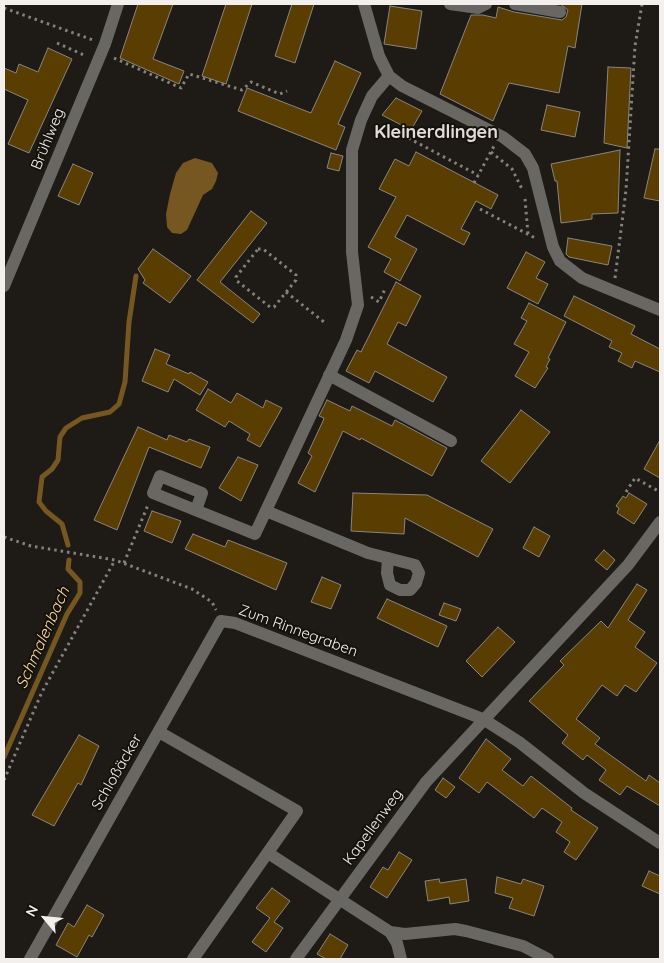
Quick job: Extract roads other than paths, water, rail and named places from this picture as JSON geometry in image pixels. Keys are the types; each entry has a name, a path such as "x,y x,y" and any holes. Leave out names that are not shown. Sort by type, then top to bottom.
{"street":[{"name":"Brühlweg","path":"4,286 101,53 118,4"},
{"path":"364,4 379,56 389,76 402,86 475,130 499,136 525,154 533,168 552,240 560,261 569,270 582,278 660,310"},
{"path":"450,4 478,8 486,4"},
{"path":"516,4 560,12"},
{"path":"196,510 202,493 160,476 153,493 255,534 354,320 358,297 352,252 352,150 361,120 372,96 389,76"},
{"path":"329,375 451,441"},
{"path":"266,511 368,553 388,558"},
{"name":"Kapellenweg","path":"296,959 426,782 589,608 658,530"},
{"name":"Zum Rinnegraben","path":"158,732 221,621 244,626 483,719"},
{"path":"483,719 518,742 584,793 660,843"},
{"name":"Schloßäcker","path":"30,959 158,732 297,810 193,959"},
{"path":"268,853 390,932 397,943 401,959"},
{"path":"390,932 405,934 455,929 523,946 548,959"}],"waterway":[{"name":"Schmalenbach","path":"68,545 62,524 46,511 39,502 42,477 52,469 58,460 60,437 66,428 82,418 110,412 119,404 125,382 129,322 136,276"},
{"name":"Schmalenbach","path":"4,757 67,614 80,593 80,582 68,569 69,560"}],"district":[{"name":"Kleinerdlingen","path":"436,133"}]}
